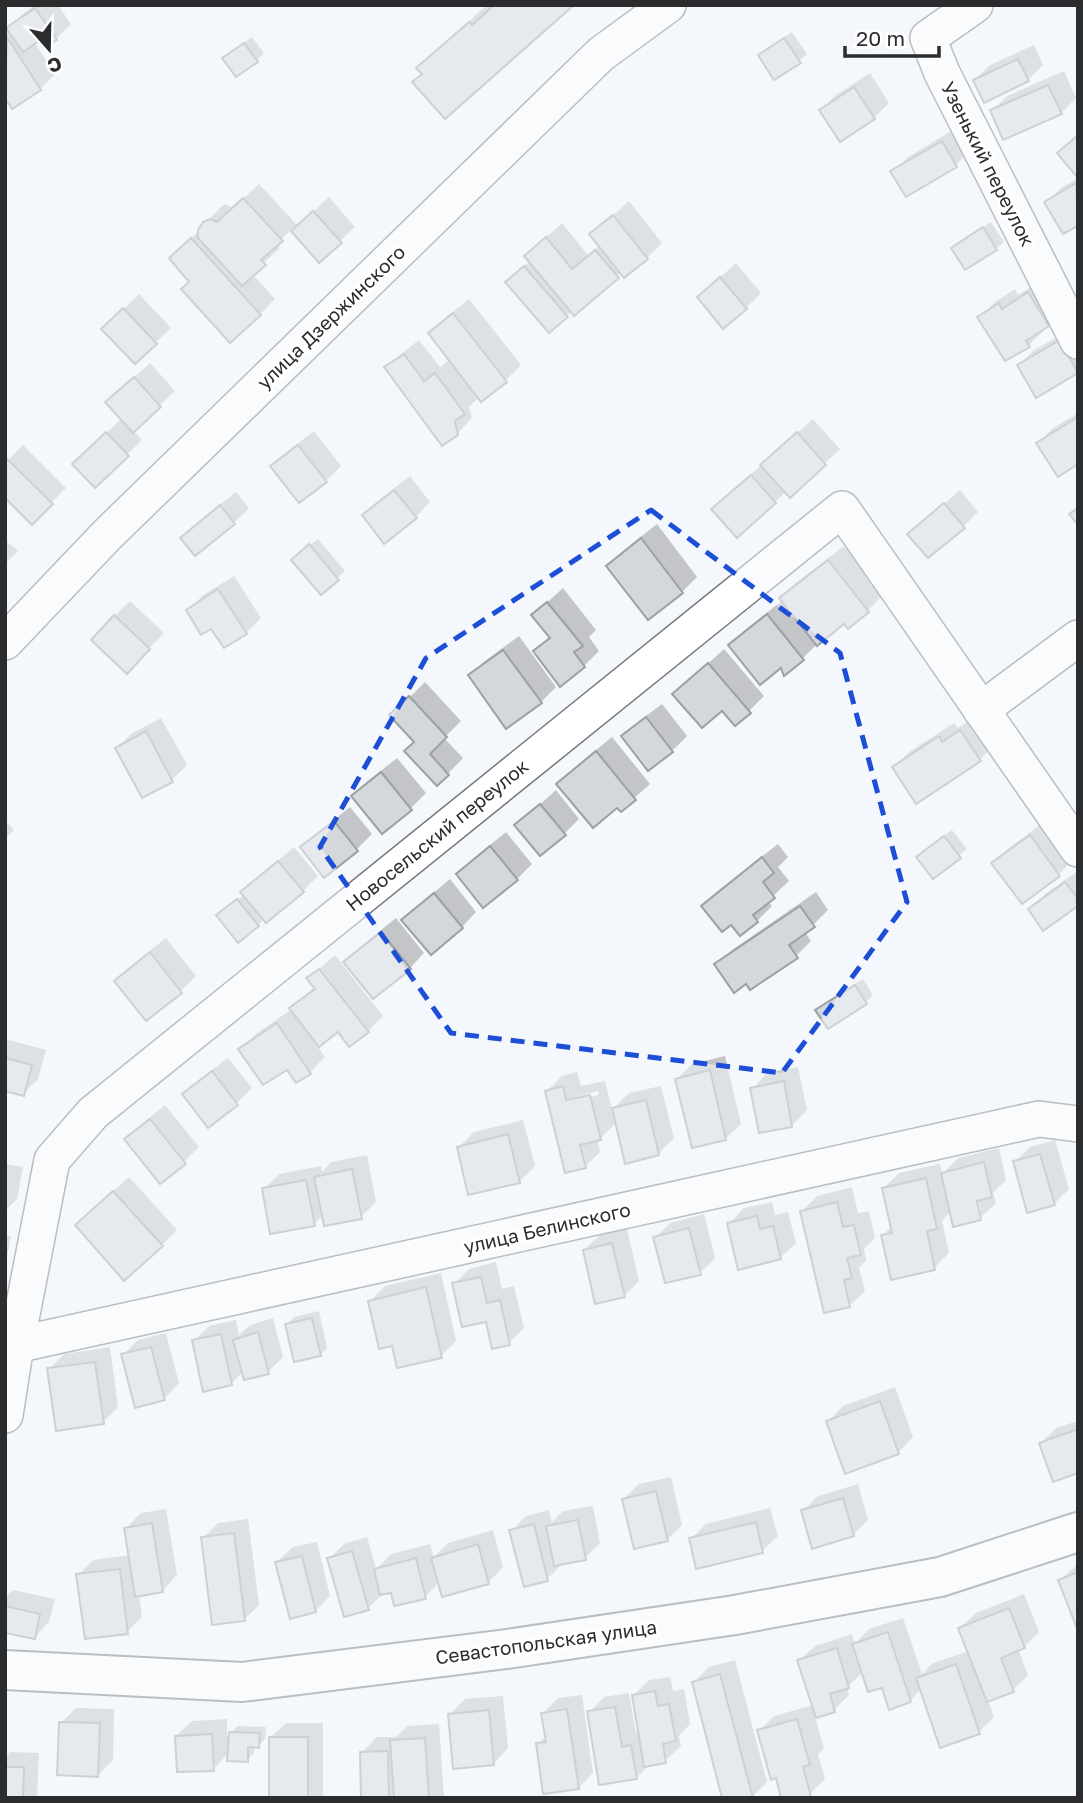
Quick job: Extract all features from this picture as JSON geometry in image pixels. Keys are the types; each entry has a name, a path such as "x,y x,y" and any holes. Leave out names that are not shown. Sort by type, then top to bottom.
{"main road":[{"name":"Севастопольская улица","path":"5,1670 242,1682 494,1651 734,1615 940,1577 1078,1532"}],"street":[{"name":"улица Дзержинского","path":"5,642 107,535 601,54 667,5"},
{"name":"Узенький переулок","path":"975,5 928,38 942,73 1078,341"},
{"name":"Новосельский переулок","path":"5,1415 52,1160 93,1113 842,509 1078,849"},
{"path":"981,710 1078,638"},
{"name":"улица Белинского","path":"16,1345 1039,1119 1078,1124"}],"highlighted area":[{"path":"651,510 840,653 907,902 782,1073 451,1033 320,847 426,658"}],"building":[{"path":"494,5 574,5 445,119 412,82 422,74 416,68 469,22 472,25"},
{"path":"35,8 57,40 44,48 39,41 23,52 6,28"},
{"path":"7,37 41,90 12,109 5,98"},
{"path":"784,38 801,63 774,80 758,55"},
{"path":"244,43 258,62 236,77 222,58"},
{"path":"1018,59 1029,81 984,103 973,80"},
{"path":"1048,85 1062,114 1003,140 990,110"},
{"path":"854,87 875,119 840,142 819,110"},
{"path":"1078,135 1078,177 1077,177 1057,153"},
{"path":"942,141 957,167 906,197 890,171"},
{"path":"1076,183 1078,226 1063,234 1044,202"},
{"path":"243,198 283,241 261,260 266,265 242,286 198,238 198,230 203,222 210,219 217,222"},
{"path":"313,211 342,243 319,263 291,231"},
{"path":"613,215 648,259 624,278 589,234"},
{"path":"983,227 997,250 965,270 951,248"},
{"path":"546,237 572,269 595,250 619,278 574,316 524,256"},
{"path":"191,238 261,315 230,343 181,289 189,282 169,258"},
{"path":"524,266 568,317 549,333 505,282"},
{"path":"720,277 747,309 723,329 697,297"},
{"path":"1028,292 1049,326 1026,341 1030,347 1005,361 977,317 999,303 1002,309"},
{"path":"123,308 157,344 135,364 101,329"},
{"path":"453,313 507,382 481,402 428,333"},
{"path":"1060,340 1078,373 1036,398 1017,365"},
{"path":"404,354 424,381 435,373 465,414 455,421 458,435 442,446 384,367"},
{"path":"134,377 161,407 133,433 105,402"},
{"path":"1078,417 1078,464 1058,477 1036,443"},
{"path":"106,432 129,456 95,488 72,464"},
{"path":"797,432 826,465 790,498 760,465"},
{"path":"298,445 327,482 299,503 270,466"},
{"path":"7,459 53,504 32,525 5,498"},
{"path":"751,475 776,503 737,538 711,509"},
{"path":"394,490 417,518 384,544 362,515"},
{"path":"944,503 965,528 928,558 907,534"},
{"path":"220,505 235,524 195,556 180,538"},
{"path":"1078,508 1078,525 1069,514"},
{"path":"641,538 683,593 648,620 606,566"},
{"path":"309,544 339,580 321,595 291,560"},
{"path":"828,560 869,612 848,629 844,624 817,646 779,598"},
{"path":"218,589 247,634 224,648 211,629 201,635 186,610"},
{"path":"547,602 583,646 574,652 585,667 560,687 533,651 550,638 531,615"},
{"path":"767,614 804,660 784,676 781,668 760,685 728,645"},
{"path":"114,615 150,649 127,674 91,640"},
{"path":"503,650 542,703 506,729 468,675"},
{"path":"708,663 751,713 735,726 722,711 702,728 672,694"},
{"path":"409,696 447,737 430,754 449,775 437,786 404,751 414,742 389,715"},
{"path":"646,717 673,752 648,771 621,736"},
{"path":"960,730 981,761 916,804 892,767 939,736 942,742"},
{"path":"146,731 173,782 142,798 115,748"},
{"path":"596,751 636,800 621,812 617,808 593,828 556,784"},
{"path":"381,772 412,810 382,834 351,796"},
{"path":"540,804 566,835 540,856 514,825"},
{"path":"334,821 358,851 324,878 300,847"},
{"path":"1030,835 1060,876 1022,904 991,863"},
{"path":"944,836 961,858 933,879 916,857"},
{"path":"490,846 518,880 483,908 456,874"},
{"path":"762,857 774,873 763,882 775,898 753,915 758,922 740,936 731,925 722,932 701,906"},
{"path":"278,861 304,892 266,923 240,892"},
{"path":"1065,882 1078,899 1078,906 1043,931 1028,909"},
{"path":"434,893 463,928 431,955 401,920"},
{"path":"237,899 259,926 238,943 216,915"},
{"path":"800,906 815,927 789,945 798,958 750,990 746,984 734,993 714,964"},
{"path":"381,932 411,969 373,999 343,962"},
{"path":"150,952 182,993 146,1021 114,981"},
{"path":"319,969 369,1032 349,1047 338,1032 319,1047 289,1008 315,989 306,978"},
{"path":"855,985 867,1004 828,1029 815,1010"},
{"path":"277,1023 311,1074 296,1083 287,1070 263,1085 238,1049"},
{"path":"5,1058 32,1065 24,1096 5,1091"},
{"path":"710,1070 726,1140 692,1148 675,1079"},
{"path":"212,1071 238,1105 208,1128 182,1094"},
{"path":"784,1081 792,1127 759,1133 750,1088"},
{"path":"563,1086 566,1100 590,1095 601,1140 580,1145 586,1168 565,1173 545,1091"},
{"path":"646,1100 659,1155 625,1164 612,1108"},
{"path":"150,1119 186,1164 160,1184 124,1139"},
{"path":"508,1134 520,1183 468,1195 457,1147"},
{"path":"1040,1154 1055,1205 1027,1213 1013,1161"},
{"path":"984,1162 992,1197 977,1201 981,1220 953,1227 941,1173"},
{"path":"352,1169 362,1219 324,1226 314,1177"},
{"path":"926,1178 937,1229 927,1231 935,1270 891,1280 881,1235 892,1233 882,1188"},
{"path":"306,1180 315,1226 270,1234 262,1188"},
{"path":"113,1191 163,1246 124,1281 75,1225"},
{"path":"837,1202 843,1227 854,1225 861,1255 847,1258 852,1278 844,1280 850,1307 824,1313 800,1211"},
{"path":"757,1216 760,1229 773,1226 781,1259 738,1270 727,1223"},
{"path":"689,1228 701,1275 665,1283 653,1237"},
{"path":"612,1243 625,1297 595,1304 583,1250"},
{"path":"481,1277 487,1303 500,1300 510,1345 492,1349 486,1322 462,1327 452,1283"},
{"path":"426,1287 442,1358 397,1368 392,1346 379,1349 368,1301"},
{"path":"312,1318 321,1356 294,1362 285,1324"},
{"path":"258,1332 269,1374 244,1380 233,1340"},
{"path":"221,1334 232,1385 203,1392 192,1340"},
{"path":"151,1347 165,1400 135,1408 121,1354"},
{"path":"95,1362 104,1424 56,1431 47,1368"},
{"path":"880,1401 899,1454 845,1474 826,1421"},
{"path":"1078,1429 1078,1473 1053,1482 1039,1443"},
{"path":"656,1491 668,1541 634,1549 622,1499"},
{"path":"843,1498 854,1536 812,1549 801,1510"},
{"path":"578,1520 586,1560 554,1566 546,1526"},
{"path":"756,1522 763,1553 696,1569 689,1538"},
{"path":"152,1523 163,1592 135,1597 124,1528"},
{"path":"534,1524 548,1581 524,1587 509,1530"},
{"path":"234,1533 245,1621 212,1625 201,1537"},
{"path":"478,1544 489,1584 442,1597 431,1558"},
{"path":"352,1551 369,1610 344,1617 327,1558"},
{"path":"302,1556 316,1612 290,1619 275,1562"},
{"path":"416,1558 426,1599 394,1606 391,1593 380,1595 374,1569"},
{"path":"120,1569 128,1634 85,1639 76,1574"},
{"path":"1078,1572 1078,1631 1058,1580"},
{"path":"5,1606 40,1614 35,1639 5,1633"},
{"path":"1009,1608 1025,1648 1001,1658 1014,1692 987,1702 958,1628"},
{"path":"888,1632 911,1702 889,1710 882,1688 868,1692 852,1644"},
{"path":"837,1648 849,1688 830,1694 835,1712 816,1718 797,1660"},
{"path":"956,1664 980,1734 940,1748 916,1678"},
{"path":"720,1674 753,1798 722,1798 692,1682"},
{"path":"655,1691 658,1706 669,1704 676,1741 663,1744 666,1763 644,1767 632,1695"},
{"path":"615,1707 622,1747 631,1745 637,1779 599,1785 587,1711"},
{"path":"567,1709 579,1789 543,1794 536,1743 546,1742 541,1713"},
{"path":"489,1710 494,1765 453,1769 448,1714"},
{"path":"797,1719 810,1765 803,1767 811,1796 781,1798 776,1778 771,1780 757,1730"},
{"path":"59,1722 100,1723 98,1777 57,1775"},
{"path":"229,1732 260,1733 259,1748 248,1747 248,1762 227,1761"},
{"path":"212,1734 214,1771 177,1772 175,1736"},
{"path":"269,1737 308,1737 308,1798 269,1798"},
{"path":"425,1738 429,1798 394,1798 390,1740"},
{"path":"388,1751 389,1798 361,1798 360,1752"},
{"path":"5,1767 24,1767 23,1798 5,1798"}]}
